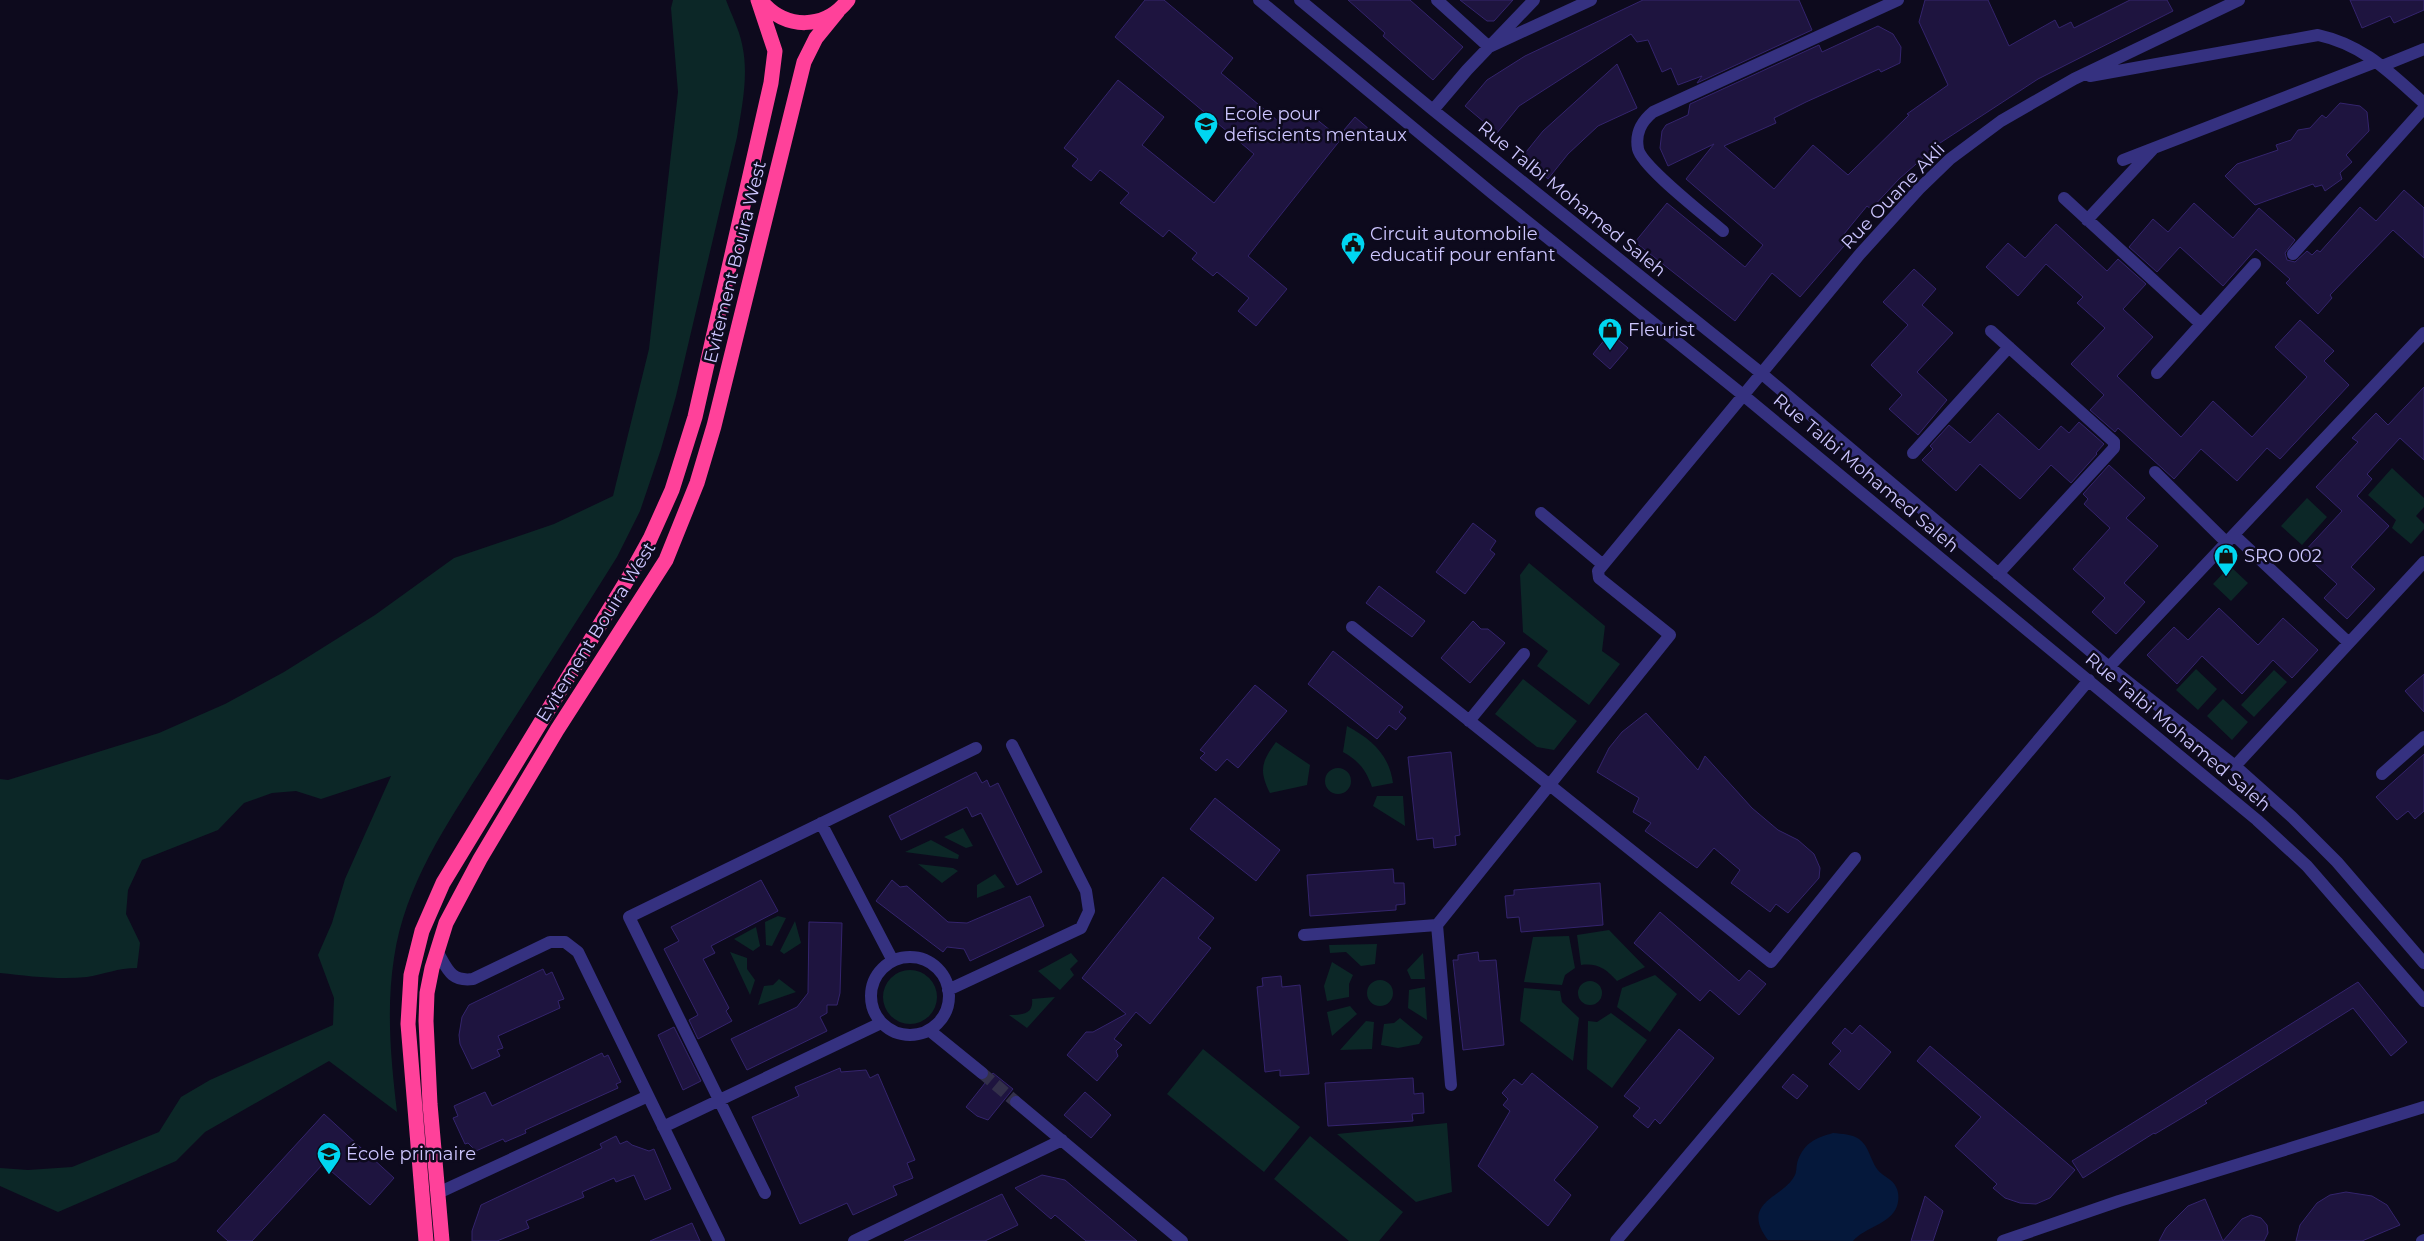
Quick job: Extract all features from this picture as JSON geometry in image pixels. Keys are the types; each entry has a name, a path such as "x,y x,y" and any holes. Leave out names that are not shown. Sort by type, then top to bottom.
{"highway":[{"path":"759,0 776,15 797,23 819,21 843,5"},
{"name":"Evitement Bouira West","path":"426,1241 408,1024 410,975 422,931 442,884 629,577 650,539 672,490 695,417 771,83 775,51 759,0"},
{"name":"Evitement Bouira West","path":"442,1241 426,1022 427,993 446,923 480,859 557,730 661,568 673,543 697,483 714,426 804,62 816,38 843,5"}],"street":[{"name":"Rue Talbi Mohamed Saleh","path":"1259,0 1493,194 1743,395 2257,820 2307,866 2424,1001"},
{"name":"Rue Talbi Mohamed Saleh","path":"1300,0 1433,110 1761,373 2109,667 2235,766 2292,817 2337,862 2424,963"},
{"path":"1437,0 1489,47"},
{"path":"1433,110 1534,0"},
{"path":"1489,47 1591,0"},
{"path":"1723,231 1648,166 1638,150 1638,132 1644,120 1653,112 1898,0"},
{"name":"Rue Ouane Akli","path":"1602,564 1860,254 1919,189 1950,159 2001,121 2074,79 2239,0"},
{"path":"2074,79 2318,34 2364,51 2424,103"},
{"path":"2123,160 2424,49"},
{"path":"2293,254 2424,108"},
{"path":"2087,220 2155,148"},
{"path":"2064,198 2201,324"},
{"path":"2157,373 2255,264"},
{"path":"1991,331 2114,442 2114,448 1998,574"},
{"path":"2109,667 2424,333"},
{"path":"1913,453 2009,347"},
{"path":"2155,472 2350,642"},
{"path":"1451,1086 1437,925 1670,635 1599,578 1598,571 1602,564 1541,514"},
{"path":"2235,766 2424,562"},
{"path":"1352,626 1549,786 1771,962 1855,858"},
{"path":"1469,721 1524,654"},
{"path":"1616,1241 2088,680"},
{"path":"2382,774 2424,737"},
{"path":"948,990 1081,928 1089,912 1086,891 1012,745"},
{"path":"765,1193 721,1100 629,917 976,748"},
{"path":"821,823 893,961"},
{"path":"1304,935 1437,925"},
{"path":"437,951 450,974 461,980 473,979 550,942 565,942 578,952 719,1241"},
{"path":"904,958 916,958 928,962 941,974 948,990 945,1014 929,1030 917,1035 904,1035 892,1031 881,1023 874,1013 872,989 876,978 893,961 904,958"},
{"path":"663,1127 881,1023"},
{"path":"929,1030 982,1073"},
{"path":"438,1193 648,1096"},
{"path":"1016,1102 1182,1241"},
{"path":"2003,1241 2119,1201 2424,1108"},
{"path":"854,1241 870,1238 1062,1140"}],"green space":[{"path":"673,0 726,0 741,38 745,67 744,90 737,137 676,396 661,449 640,511 617,557 444,829 418,878 400,930 394,958 390,996 391,1054 397,1112 329,1061 205,1132 176,1161 58,1212 0,1186 0,1168 28,1170 72,1167 159,1132 181,1097 210,1080 333,1025 334,998 318,955 332,923 345,879 391,776 321,799 296,791 272,793 244,803 218,830 142,860 128,890 126,914 140,943 137,968 117,970 87,977 66,978 0,973 0,779 8,780 159,733 225,704 284,672 375,615 454,558 554,524 613,496 649,349 678,92 671,8"},
{"path":"2392,468 2424,498 2424,507 2416,516 2424,524 2424,529 2411,544 2392,528 2396,520 2368,495"},
{"path":"2307,498 2327,517 2302,545 2281,526"},
{"path":"1529,563 1605,626 1602,651 1620,664 1589,705 1537,666 1548,651 1523,632 1520,575"},
{"path":"2230,566 2248,583 2231,601 2213,584"},
{"path":"2196,669 2217,689 2198,710 2176,690"},
{"path":"2274,670 2287,682 2254,717 2241,705"},
{"path":"1523,679 1577,721 1554,750 1537,747 1495,714"},
{"path":"2223,699 2248,722 2232,740 2207,716"},
{"path":"1347,726 1364,736 1378,748 1388,764 1393,783 1372,787 1361,766 1343,752"},
{"path":"1276,742 1310,765 1307,785 1270,793 1264,779 1263,767 1267,755"},
{"path":"1338,768 1347,772 1351,781 1347,790 1338,794 1329,790 1325,781 1329,772"},
{"path":"1377,796 1403,796 1405,826 1373,806"},
{"path":"963,828 973,846 966,848 944,837"},
{"path":"931,840 959,855 958,859 905,852"},
{"path":"918,864 953,868 958,871 942,883"},
{"path":"995,874 1005,887 977,898 977,885"},
{"path":"778,916 786,918 772,946 766,945 765,922"},
{"path":"795,921 801,943 784,954 780,951"},
{"path":"756,927 760,946 753,951 734,939"},
{"path":"1609,930 1645,967 1617,981 1609,973 1597,966 1581,965 1577,935"},
{"path":"1569,936 1575,968 1565,975 1562,985 1524,982 1533,937"},
{"path":"1377,944 1375,964 1361,966 1346,952 1330,953 1329,945"},
{"path":"730,952 747,958 747,969 755,980 750,995"},
{"path":"1071,953 1078,961 1070,969 1074,975 1060,990 1038,971"},
{"path":"1423,953 1425,979 1411,979 1407,970"},
{"path":"1332,962 1353,975 1349,984 1349,997 1327,1001 1324,986"},
{"path":"905,970 915,970 925,974 933,982 937,997 933,1012 925,1020 915,1024 905,1024 895,1020 887,1012 883,1002 883,992 887,982 895,974"},
{"path":"1655,975 1677,994 1650,1032 1617,1007 1622,988"},
{"path":"779,979 796,992 758,1005 764,986 773,985"},
{"path":"1380,980 1389,984 1393,993 1389,1002 1380,1006 1371,1002 1367,993 1371,984"},
{"path":"1590,981 1599,984 1602,993 1599,1002 1590,1005 1581,1002 1578,993 1581,984"},
{"path":"1425,987 1427,1020 1408,1008 1409,990"},
{"path":"1524,988 1560,991 1562,1002 1579,1018 1573,1061 1520,1021"},
{"path":"1055,997 1027,1028 1009,1015 1022,1014 1029,1011 1032,999"},
{"path":"1350,1006 1357,1014 1332,1036 1327,1012"},
{"path":"1611,1013 1647,1040 1612,1088 1587,1069 1588,1021 1597,1022"},
{"path":"1400,1018 1423,1037 1419,1044 1398,1048 1381,1045 1384,1024 1394,1023"},
{"path":"1366,1021 1374,1022 1372,1049 1340,1050"},
{"path":"1203,1049 1300,1127 1264,1172 1167,1094"},
{"path":"1447,1123 1452,1192 1416,1202 1337,1134"},
{"path":"1310,1136 1403,1212 1379,1241 1349,1241 1274,1179"}],"water":[{"path":"1833,1133 1853,1136 1865,1145 1877,1169 1895,1184 1898,1201 1894,1212 1884,1221 1864,1232 1853,1241 1768,1240 1760,1227 1758,1217 1761,1209 1766,1202 1789,1183 1796,1173 1797,1162 1804,1149 1816,1139"}],"building":[{"path":"1145,0 1164,0 1233,58 1221,73 1278,121 1287,110 1298,119 1305,110 1341,139 1248,256 1287,289 1256,326 1238,311 1249,298 1217,272 1213,276 1192,259 1197,253 1169,230 1163,237 1120,203 1129,193 1100,170 1091,181 1072,166 1078,159 1064,148 1118,80 1164,117 1142,145 1214,203 1254,154 1115,37"},
{"path":"1348,0 1410,0 1463,47 1433,80 1383,36 1385,33"},
{"path":"1460,0 1513,0 1494,21 1487,21"},
{"path":"1643,0 1799,0 1812,30 1697,83 1702,76 1678,85 1671,68 1662,72 1648,40 1637,42 1631,34 1519,106 1497,133 1465,106 1487,80 1525,56"},
{"path":"1925,0 1988,0 2009,46 2055,20 2059,28 2071,22 2074,28 2130,0 2167,0 2173,11 2038,79 1940,143 1899,179 1871,209 1867,206 1844,234 1850,239 1800,297 1772,273 1735,321 1635,242 1667,203 1745,267 1763,245 1686,179 1714,144 1668,166 1660,148 1662,131 1666,125 1688,115 1690,104 1819,45 1822,52 1878,26 1893,34 1901,47 1900,63 1881,72 1879,69 1806,102 1774,118 1776,123 1724,146 1774,189 1813,145 1848,175 1909,115 1907,114 1948,85 1919,22"},
{"path":"2350,0 2424,0 2424,10 2394,23 2390,16 2362,28"},
{"path":"1617,64 1637,108 1598,126 1568,154 1548,179 1522,157 1543,131"},
{"path":"2340,103 2360,106 2367,112 2369,131 2346,155 2352,162 2340,173 2342,179 2325,191 2322,185 2315,187 2313,184 2255,205 2225,176 2237,164 2278,150 2276,145 2291,140 2298,130 2310,128 2322,115 2326,118"},
{"path":"1355,117 1370,130 1359,143 1344,130"},
{"path":"2404,190 2424,208 2424,258 2393,230 2330,295 2332,298 2318,314 2286,283 2290,279 2256,249 2223,286 2180,247 2157,272 2129,247 2153,219 2168,232 2194,203 2233,238 2259,208 2295,240 2285,253 2287,260 2295,262 2307,251 2312,255 2317,250 2320,252 2360,207 2376,221"},
{"path":"2056,224 2107,271 2118,259 2146,284 2123,309 2153,337 2117,376 2181,437 2213,401 2252,437 2307,377 2275,347 2300,320 2334,351 2324,361 2349,385 2280,459 2267,448 2237,481 2201,449 2174,479 2118,428 2115,432 2090,410 2104,395 2071,364 2105,328 2077,303 2083,297 2046,264 2018,296 1986,267 2008,243 2025,258"},
{"path":"1914,269 1936,289 1922,305 1953,333 1917,372 1947,400 1918,435 1889,409 1902,395 1871,365 1908,325 1883,302"},
{"name":"Fleurist","path":"1610,333 1628,348 1610,369 1593,354"},
{"path":"2424,387 2424,460 2400,438 2367,474 2372,479 2357,496 2389,526 2351,567 2375,589 2347,619 2324,598 2337,584 2303,553 2342,511 2316,487 2358,442 2352,438 2376,413 2388,425"},
{"path":"1998,413 2039,450 2061,426 2069,433 2079,422 2104,444 2071,483 2051,465 2020,499 1980,464 1956,491 1922,460 1933,449 1930,446 1949,425 1970,443"},
{"path":"2109,465 2145,498 2126,518 2158,546 2124,583 2145,602 2116,634 2092,612 2105,598 2073,569 2110,528 2084,504 2088,499 2083,494"},
{"path":"1473,523 1496,541 1490,550 1495,554 1465,594 1436,572"},
{"path":"1379,586 1425,621 1412,637 1366,603"},
{"path":"2219,608 2258,645 2283,618 2318,650 2292,678 2273,660 2242,694 2202,656 2177,684 2147,655 2174,627 2188,640"},
{"path":"1473,621 1481,629 1488,629 1505,643 1470,683 1441,658"},
{"path":"1333,651 1403,707 1399,712 1406,718 1396,730 1389,725 1377,739 1308,684"},
{"path":"2424,674 2424,712 2405,691"},
{"path":"1255,685 1287,711 1238,768 1227,759 1216,771 1200,758 1205,753 1200,750"},
{"path":"1646,713 1698,770 1705,756 1752,808 1778,830 1798,840 1814,854 1820,868 1819,878 1788,913 1776,904 1770,912 1731,883 1740,870 1714,848 1697,868 1645,831 1651,823 1633,812 1639,798 1597,772 1609,748 1622,732"},
{"path":"1451,752 1460,835 1455,836 1456,845 1434,848 1433,838 1417,840 1408,757"},
{"path":"2424,754 2424,811 2415,819 2408,811 2397,820 2376,797"},
{"path":"976,772 982,783 987,780 990,787 998,783 1042,872 1017,885 981,813 972,817 967,807 901,840 889,816"},
{"path":"1215,798 1280,850 1256,881 1190,829"},
{"path":"1393,869 1394,883 1404,883 1405,904 1396,905 1396,910 1310,916 1307,875"},
{"path":"1163,877 1214,918 1198,938 1211,948 1150,1024 1136,1012 1114,1039 1122,1045 1116,1051 1118,1056 1097,1081 1067,1055 1086,1032 1093,1032 1126,1014 1082,978"},
{"path":"761,880 778,911 711,946 715,953 703,959 729,1008 726,1011 732,1021 698,1039 689,1020 698,1015 664,949 679,941 671,927"},
{"path":"892,880 900,887 907,886 948,922 967,923 1030,896 1044,926 970,961 964,949 947,947 943,952 876,901"},
{"path":"1600,883 1603,925 1521,932 1519,917 1507,918 1505,896 1514,895 1514,890"},
{"path":"1660,912 1739,981 1749,970 1766,984 1739,1015 1710,990 1700,1001 1634,943"},
{"path":"809,922 842,923 840,993 837,1005 827,1005 827,1013 820,1017 827,1031 747,1070 731,1039 797,1007 808,993"},
{"path":"1478,952 1479,961 1496,960 1504,1045 1463,1050 1453,960 1458,960 1458,955"},
{"path":"543,969 546,975 552,972 564,999 558,1001 560,1008 498,1036 503,1048 497,1050 500,1056 472,1069 460,1044 459,1035 462,1017 469,1005"},
{"path":"1281,976 1282,987 1300,985 1309,1074 1280,1076 1280,1070 1265,1072 1257,987 1263,986 1262,978"},
{"path":"2358,982 2407,1042 2391,1056 2353,1008 2205,1101 2207,1103 2154,1133 2083,1178 2072,1161"},
{"path":"1860,1025 1891,1052 1859,1090 1829,1064 1841,1051 1832,1043 1845,1028 1852,1034"},
{"path":"674,1027 701,1081 683,1090 658,1035"},
{"path":"1679,1029 1714,1058 1660,1124 1655,1119 1648,1128 1633,1116 1640,1108 1624,1096"},
{"path":"1930,1046 2075,1170 2050,1198 2036,1204 2020,1203 2005,1198 1993,1188 1997,1184 1955,1146 1981,1117 1917,1061"},
{"path":"602,1053 604,1057 608,1055 621,1082 616,1084 618,1088 525,1130 526,1133 505,1142 503,1139 476,1151 468,1143 465,1144 453,1118 458,1116 454,1106 485,1092 492,1106"},
{"path":"840,1068 841,1072 866,1070 870,1078 878,1074 915,1160 907,1163 913,1178 893,1186 897,1195 853,1215 847,1203 800,1224 752,1117 799,1096 795,1087"},
{"path":"993,1073 1013,1089 988,1120 977,1116 966,1107"},
{"path":"1532,1073 1598,1127 1554,1180 1571,1195 1548,1226 1478,1166 1510,1111 1503,1105 1508,1099 1502,1093 1514,1079 1522,1085"},
{"path":"1793,1074 1808,1086 1797,1099 1782,1087"},
{"path":"1413,1078 1414,1094 1423,1093 1424,1113 1412,1114 1413,1121 1328,1126 1325,1083"},
{"path":"1085,1092 1111,1115 1091,1138 1064,1115"},
{"path":"324,1114 394,1178 370,1205 323,1164 252,1241 228,1241 217,1231"},
{"path":"616,1136 620,1144 627,1141 632,1145 649,1151 654,1149 671,1189 645,1200 634,1175 616,1182 614,1178 582,1192 584,1197 526,1221 529,1228 497,1241 472,1241 472,1231 481,1205 602,1148 600,1144"},
{"path":"1042,1175 1065,1180 1137,1241 1086,1241 1055,1215 1051,1219 1015,1188"},
{"path":"2346,1192 2372,1196 2387,1205 2400,1225 2362,1241 2296,1241 2300,1225 2317,1203 2330,1195"},
{"path":"1002,1194 1018,1225 985,1241 904,1241"},
{"path":"1925,1196 1943,1211 1933,1241 1911,1241"},
{"path":"2205,1199 2223,1241 2159,1241 2166,1228 2188,1206"},
{"path":"2251,1215 2261,1218 2267,1225 2268,1233 2264,1241 2223,1241 2242,1219"},
{"path":"692,1223 700,1241 650,1241"}],"tunnel":[{"path":"982,1073 1016,1102"}],"place":[{"name":"Ecole pour defiscients mentaux","path":"1206,145"},
{"name":"Circuit automobile educatif pour enfant","path":"1353,265"},
{"name":"Fleurist","path":"1610,351"},
{"name":"SRO 002","path":"2226,577"},
{"name":"École primaire","path":"329,1175"}]}
